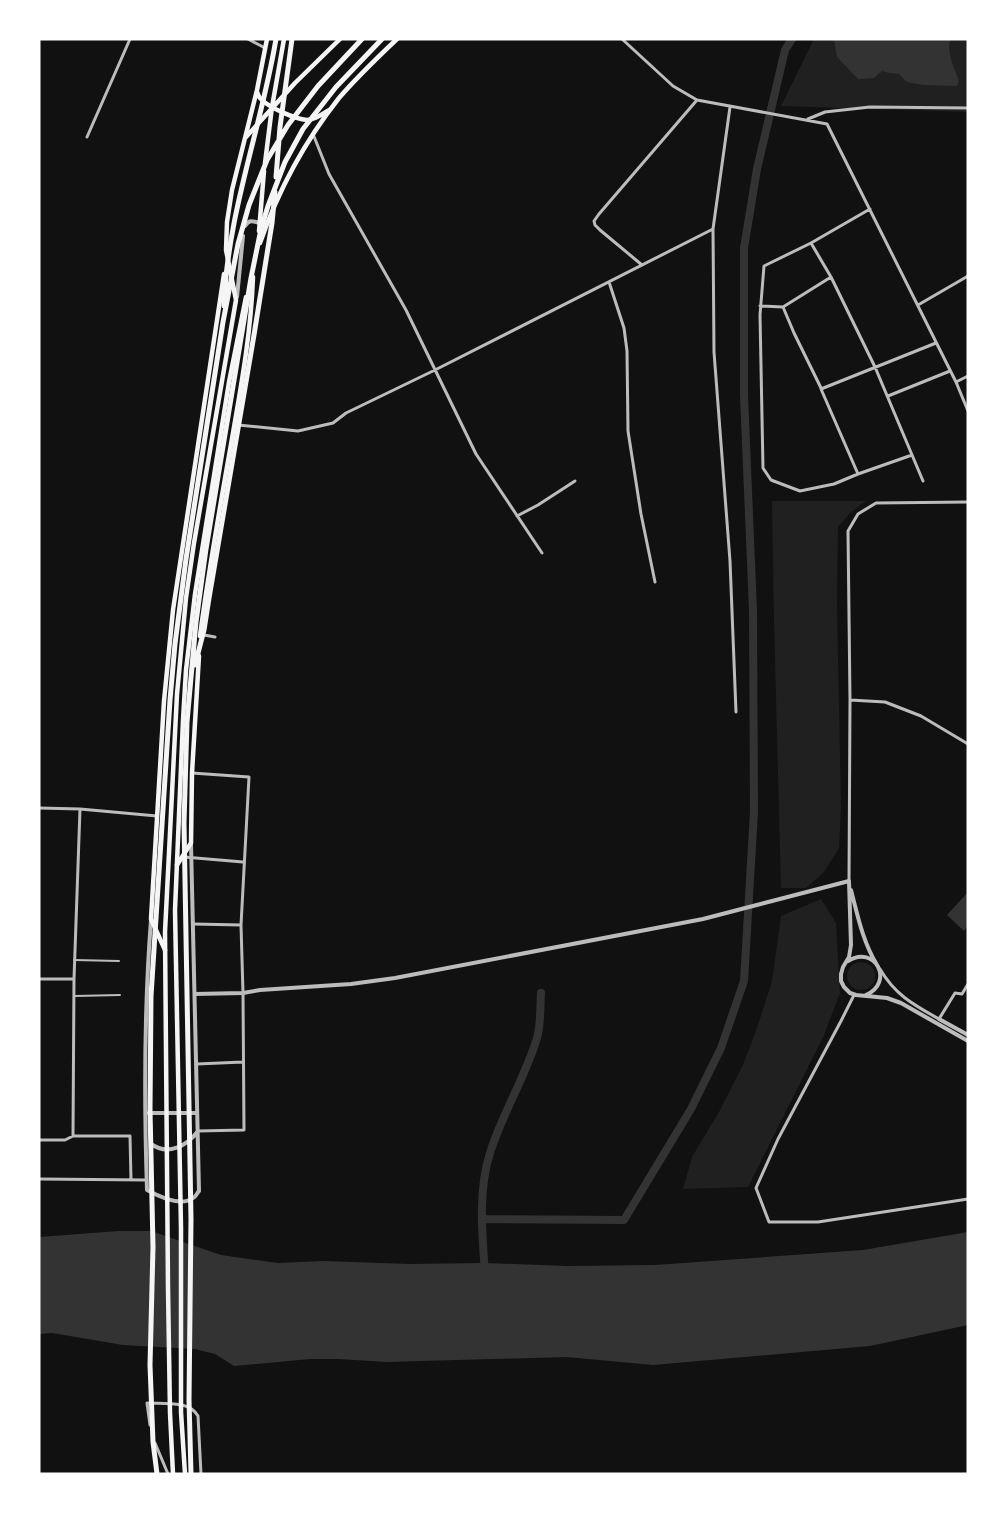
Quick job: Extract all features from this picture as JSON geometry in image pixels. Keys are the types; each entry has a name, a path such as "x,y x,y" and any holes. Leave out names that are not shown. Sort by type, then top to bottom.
{"highway":[{"path":"223,322 231,236 266,92 276,39"},
{"path":"190,681 207,614 272,223 280,127 292,39"},
{"path":"156,1472 150,1365 153,1247 150,1121 151,996 170,700 186,559 223,322 243,223 253,192 267,160 300,108 362,39"},
{"path":"191,1474 189,1400 191,1219 184,834 185,757 196,622 251,278 265,216 280,174 303,129 336,87 382,39"}],"main road":[{"path":"174,1474 170,1413 168,1297 165,950 178,672 186,598 203,486 236,300 225,238 229,203 267,39"},
{"path":"185,1474 181,1412 181,1228 175,919 186,670 195,594 218,448 241,318 258,249 272,107 284,39"},
{"path":"244,139 272,107 340,39"},
{"path":"258,249 271,212 313,134 355,81 397,39"},
{"path":"257,90 259,98 272,107 298,118 309,120 332,108"},
{"path":"165,950 151,919 165,689 173,610 227,256"},
{"path":"177,865 191,843 192,773 200,635 252,308 253,275"},
{"path":"187,514 203,486"},
{"path":"165,689 178,672"},
{"path":"162,745 172,768"},
{"path":"179,788 191,805"}],"street":[{"path":"87,137 130,39"},
{"path":"248,39 265,48"},
{"path":"622,39 673,86 697,100 827,124 956,382 968,411"},
{"path":"642,265 600,230 594,221 697,100"},
{"path":"730,107 713,229 714,352 730,561 735,712"},
{"path":"807,120 825,112 870,107 968,108"},
{"path":"313,134 329,174 406,310 476,454 542,553"},
{"path":"870,209 811,243 764,266 760,306 763,468 771,480 800,491 834,484 912,455"},
{"path":"236,300 244,228 252,221 260,224"},
{"path":"234,424 298,431 333,423 346,413 713,229"},
{"path":"811,243 831,277 875,367 923,481"},
{"path":"918,305 968,276"},
{"path":"760,306 783,307 831,277"},
{"path":"609,282 626,340 628,431 641,514 655,582"},
{"path":"783,307 858,474"},
{"path":"821,389 936,343"},
{"path":"888,396 950,371"},
{"path":"956,382 968,376"},
{"path":"218,448 230,449"},
{"path":"518,516 575,481"},
{"path":"847,961 850,945 848,531 858,514 876,503 968,502"},
{"path":"190,634 215,637"},
{"path":"850,700 885,702 921,716 968,744"},
{"path":"145,1137 157,1148 165,1150 189,1142 198,1131 244,1130 241,925 249,777 192,773"},
{"path":"39,808 80,808 170,817"},
{"path":"74,1136 74,960 80,808"},
{"path":"151,919 145,1029 147,1190 160,1197 185,1201 194,1198 200,1191 191,843"},
{"path":"182,857 244,862"},
{"path":"195,994 243,993 395,978 703,919 849,881"},
{"path":"849,881 862,933 886,979 903,998 968,1035"},
{"path":"193,924 241,925"},
{"path":"863,996 874,991 879,984 880,973 877,965 871,959 865,956 853,957 841,970 841,981 847,990 854,995 863,996 887,998 901,1003 968,1041"},
{"path":"74,960 119,961"},
{"path":"39,979 74,979"},
{"path":"939,1020 955,993 962,994 968,984"},
{"path":"74,996 120,995"},
{"path":"854,995 778,1139 756,1188 769,1222 818,1222 968,1198"},
{"path":"197,1064 243,1062"},
{"path":"145,1113 197,1113"},
{"path":"39,1140 65,1140 74,1136 130,1136 131,1180"},
{"path":"39,1179 146,1180"},
{"path":"168,1474 152,1431 147,1403 177,1404 195,1412 198,1416 201,1474"}],"shaded area":[{"path":"814,39 968,39 968,112 781,106"},
{"path":"834,39 951,39 949,49 959,81 957,86 923,85 907,82 899,74 882,71 874,78 858,79 837,57"},
{"path":"772,501 866,501 850,513 838,527 837,606 841,807 839,848 824,872 806,888 781,888"},
{"path":"968,892 968,926 964,931 947,915"},
{"path":"821,899 836,923 840,993 824,1035 748,1187 683,1189 692,1157 743,1065 757,1028 772,981 781,916"},
{"path":"861,962 871,966 875,976 871,986 861,990 851,986 847,976 851,966"},
{"path":"151,1231 221,1255 278,1263 322,1261 567,1266 655,1265 863,1250 968,1232 968,1325 870,1346 653,1365 567,1357 386,1362 310,1359 234,1366 215,1354 195,1349 123,1345 52,1333 39,1334 39,1237"}],"waterway":[{"path":"483,1219 624,1220 691,1109 721,1048 744,981 754,812 753,610 744,395 744,248 757,169 785,50 792,39"},
{"path":"485,1272 482,1197 486,1167 495,1139 537,1038 541,993"}]}
